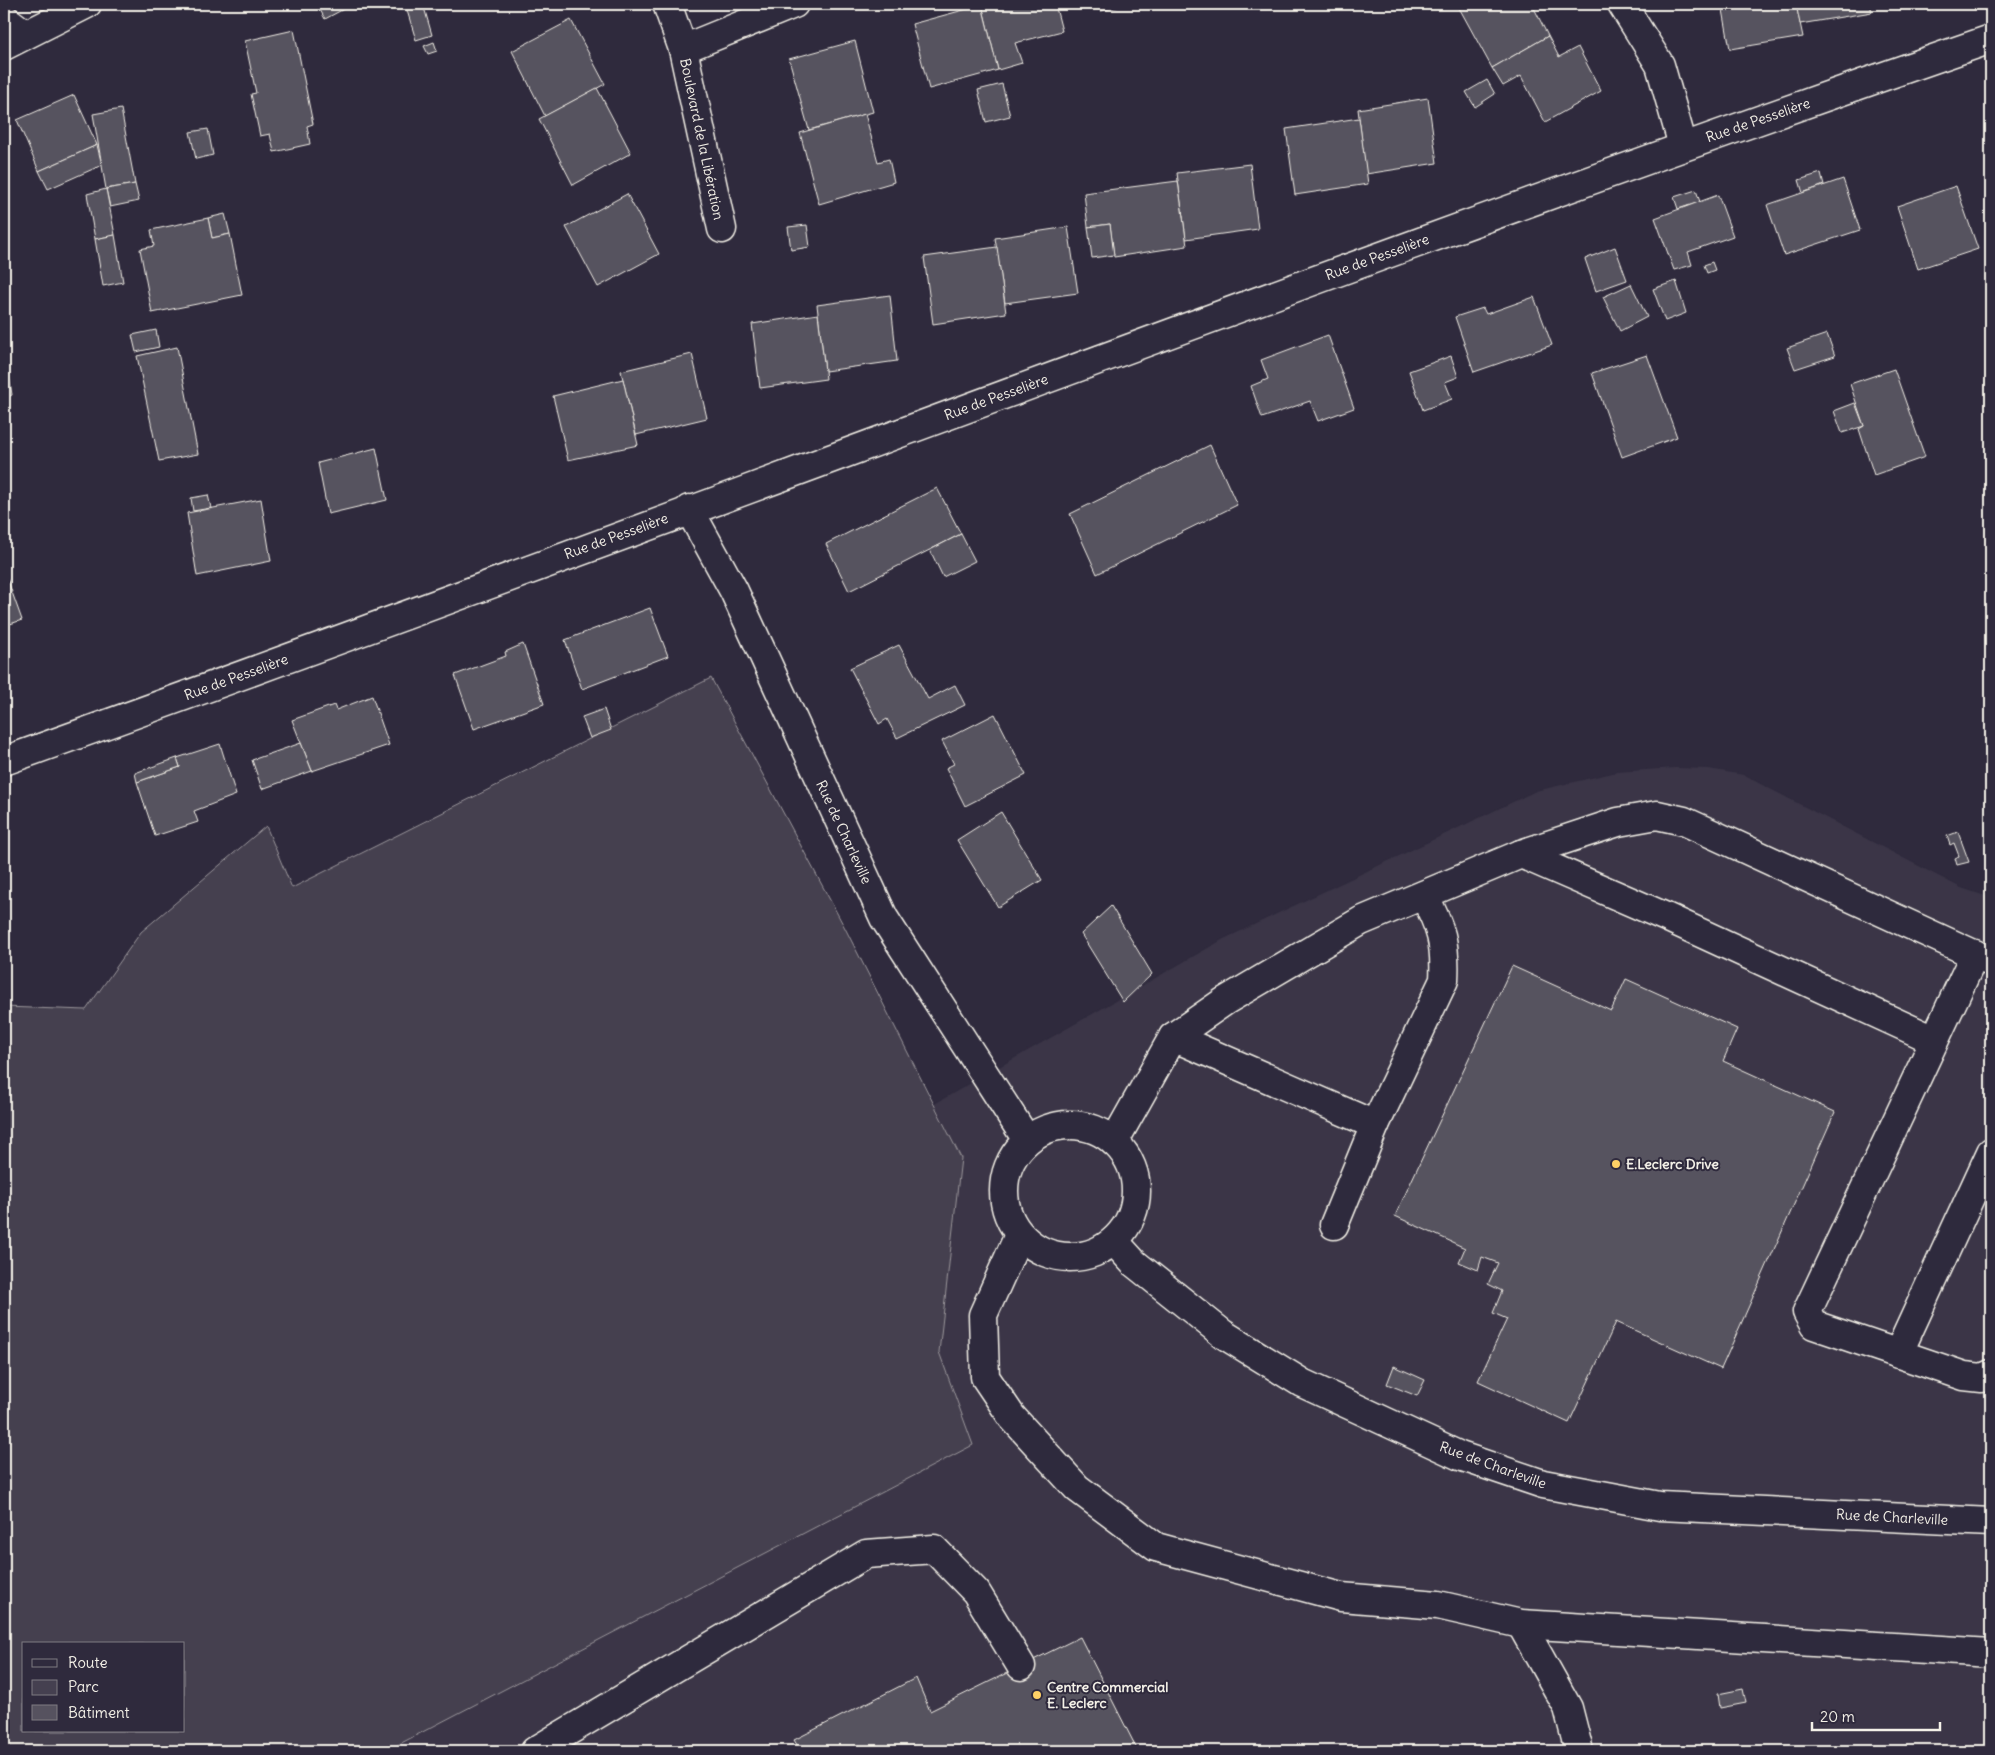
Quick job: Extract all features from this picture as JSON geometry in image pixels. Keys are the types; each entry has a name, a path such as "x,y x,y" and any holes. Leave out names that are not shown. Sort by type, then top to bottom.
{"street":[{"path":"4,18 15,40 87,4"},
{"name":"Boulevard de la Libération","path":"667,4 683,49 722,229"},
{"name":"Boulevard de la Libération","path":"683,49 794,4"},
{"path":"1622,4 1660,66 1684,146"},
{"name":"Rue de Pesselière","path":"4,761 216,685 689,509 1684,146 1991,39"},
{"name":"Rue de Charleville","path":"689,509 734,591 884,918 1028,1140"},
{"path":"1114,1142 1173,1037 1225,1001 1362,921 1521,854 1618,822 1657,815 1684,821 1983,958 1934,1040 1807,1312 1814,1325 1898,1354 1964,1376 1982,1378 1991,1374"},
{"path":"1521,854 1934,1040"},
{"path":"1334,1225 1375,1125 1444,980 1446,956 1440,927 1424,895"},
{"path":"1173,1037 1375,1125"},
{"path":"1068,1124 1089,1127 1114,1142 1122,1149 1132,1167 1136,1186 1135,1207 1127,1225 1114,1241 1096,1252 1076,1258 1055,1256 1042,1251 1019,1234 1009,1216 1003,1196 1006,1175 1014,1155 1028,1140 1046,1128 1068,1124"},
{"path":"1898,1354 1991,1152"},
{"path":"1019,1234 983,1315 985,1377 1012,1416 1077,1488 1156,1546 1341,1597 1438,1605 1521,1624 1991,1653"},
{"name":"Rue de Charleville","path":"1114,1241 1134,1262 1223,1334 1302,1383 1460,1456 1543,1484 1660,1506 1991,1522"},
{"path":"535,1751 866,1554 934,1549 976,1592 1021,1666"},
{"path":"1521,1624 1568,1708 1579,1751"}],"shaded area":[{"path":"1675,768 1709,769 1743,775 1961,888 1991,898 1991,1751 386,1751 972,1445 939,1352 961,1158 933,1105 1224,939 1536,791 1617,772"}],"green space":[{"path":"711,678 845,928 961,1158 939,1352 973,1445 386,1751 4,1751 4,1007 86,1010 141,932 266,826 292,888"}],"building":[{"path":"317,4 353,4 325,19"},
{"path":"405,4 423,4 432,35 416,40"},
{"path":"1055,4 1062,31 1015,43 1022,63 998,70 982,5"},
{"path":"1099,4 1128,4 1101,11"},
{"path":"1457,4 1532,4 1548,36 1492,68"},
{"path":"1722,4 1796,4 1803,37 1730,49"},
{"path":"1796,4 1870,4 1872,12 1800,24"},
{"path":"982,5 998,70 929,89 912,24"},
{"path":"571,20 605,84 545,116 512,51"},
{"path":"294,30 313,124 307,126 310,144 274,152 270,134 260,136 251,94 256,93 245,41"},
{"path":"1548,36 1559,57 1578,47 1601,91 1545,122 1521,76 1503,86 1492,68"},
{"path":"855,41 873,112 809,130 789,59"},
{"path":"434,42 437,51 428,54 424,46"},
{"path":"1487,80 1495,94 1475,107 1466,92"},
{"path":"1002,84 1010,116 986,122 978,90"},
{"path":"597,88 631,153 573,185 539,119"},
{"path":"74,95 97,145 39,171 17,120"},
{"path":"1428,98 1437,163 1366,174 1358,109"},
{"path":"121,109 135,184 106,189 93,114"},
{"path":"865,114 878,162 889,159 894,182 819,204 800,133"},
{"path":"1359,118 1368,184 1295,195 1286,129"},
{"path":"208,129 213,155 196,159 190,132"},
{"path":"97,145 102,165 48,189 39,171"},
{"path":"1250,164 1258,229 1186,239 1177,173"},
{"path":"1821,173 1824,185 1803,193 1799,180"},
{"path":"1843,179 1860,230 1784,255 1767,205"},
{"path":"1178,181 1187,246 1114,257 1110,224 1088,227 1084,193"},
{"path":"135,184 139,201 110,207 106,189"},
{"path":"1956,186 1978,249 1918,269 1897,206"},
{"path":"106,189 115,235 95,239 87,194"},
{"path":"1696,190 1700,202 1678,209 1674,197"},
{"path":"627,194 659,254 598,287 566,227"},
{"path":"1718,195 1733,236 1688,252 1692,265 1674,270 1655,218"},
{"path":"225,214 230,234 212,238 208,218"},
{"path":"208,218 212,238 230,234 242,295 152,313 140,249 154,246 151,230"},
{"path":"1110,224 1114,255 1092,258 1088,227"},
{"path":"807,225 810,247 791,250 788,227"},
{"path":"1068,227 1078,293 1005,303 995,238"},
{"path":"115,235 123,282 103,286 95,239"},
{"path":"997,247 1006,313 933,324 924,257"},
{"path":"1615,247 1627,280 1596,291 1585,259"},
{"path":"1712,262 1715,270 1707,273 1704,265"},
{"path":"1676,281 1686,313 1665,321 1653,289"},
{"path":"1631,284 1647,317 1620,331 1603,297"},
{"path":"890,295 897,361 825,371 817,305"},
{"path":"1534,297 1552,345 1474,372 1455,317 1483,308 1486,314"},
{"path":"818,314 826,379 760,388 752,324"},
{"path":"156,330 159,347 136,352 132,335"},
{"path":"1827,334 1835,356 1795,369 1787,348"},
{"path":"1328,335 1354,408 1318,421 1310,401 1262,418 1251,386 1268,379 1261,360"},
{"path":"177,347 198,454 159,461 137,356"},
{"path":"692,354 707,418 636,435 621,371"},
{"path":"6,355 12,395 4,399 4,356"},
{"path":"1647,355 1677,437 1622,457 1592,373"},
{"path":"1451,356 1458,377 1445,382 1452,399 1423,410 1409,371"},
{"path":"1894,369 1925,457 1874,475 1859,429 1864,426 1850,384"},
{"path":"623,379 638,445 568,460 553,396"},
{"path":"1855,403 1864,426 1842,433 1834,411"},
{"path":"1210,445 1237,505 1097,574 1070,514"},
{"path":"376,448 387,500 328,514 318,463"},
{"path":"937,488 961,534 849,591 826,544"},
{"path":"208,495 211,508 193,511 191,498"},
{"path":"261,499 271,561 197,576 187,513"},
{"path":"961,534 975,561 943,577 930,550"},
{"path":"4,570 22,620 4,626"},
{"path":"650,608 668,656 582,689 565,640"},
{"path":"523,644 544,704 474,729 455,675 506,656 505,652"},
{"path":"899,645 928,699 955,685 965,705 897,738 887,719 879,724 850,668"},
{"path":"372,696 389,745 312,771 292,720 334,705 336,710"},
{"path":"604,709 611,730 590,738 582,717"},
{"path":"995,714 1026,775 965,806 946,768 954,764 942,741"},
{"path":"301,743 312,771 262,789 252,760"},
{"path":"220,744 236,795 194,811 198,822 155,836 137,782 180,767 177,758"},
{"path":"177,758 180,767 137,782 135,773"},
{"path":"1001,812 1042,880 998,907 957,840"},
{"path":"1958,832 1969,862 1957,865 1955,858 1959,856 1954,843 1950,845 1947,836"},
{"path":"1111,906 1152,974 1123,1002 1081,934"},
{"name":"E.Leclerc Drive","path":"1512,966 1611,1011 1626,979 1737,1029 1723,1061 1835,1112 1721,1369 1616,1322 1569,1423 1478,1381 1507,1319 1493,1313 1502,1291 1488,1284 1498,1263 1482,1257 1478,1270 1459,1262 1465,1248 1395,1216"},
{"path":"1394,1366 1425,1380 1417,1396 1387,1384"},
{"name":"Centre Commercial E. Leclerc","path":"1080,1637 1138,1751 801,1751 794,1740 916,1678 930,1711"},
{"path":"1743,1689 1746,1703 1720,1708 1718,1694"}],"place":[{"name":"E.Leclerc Drive","path":"1616,1164"},
{"name":"Centre Commercial E. Leclerc","path":"1037,1695"}]}
